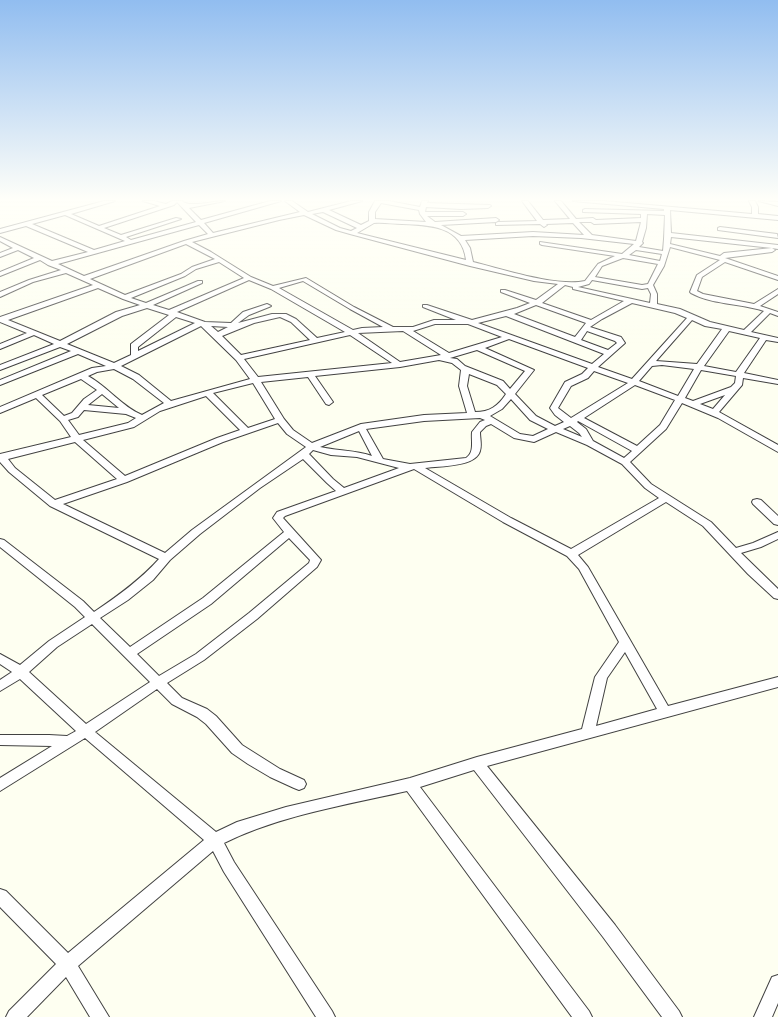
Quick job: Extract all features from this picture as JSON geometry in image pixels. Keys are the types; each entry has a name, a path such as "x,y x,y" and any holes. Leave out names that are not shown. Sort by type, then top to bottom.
{"street":[{"path":"0,255 17,248"},
{"path":"19,248 125,298 203,324 232,327"},
{"path":"85,248 94,252"},
{"path":"50,264 107,248"},
{"path":"83,279 168,248"},
{"path":"198,248 249,278 273,288 351,332 400,365"},
{"path":"409,248 634,302 653,304 678,311 708,324 778,340"},
{"path":"466,248 469,254 470,264"},
{"path":"576,248 662,263"},
{"path":"547,282 583,285 588,283 602,264 623,256 633,248"},
{"path":"650,248 666,253"},
{"path":"591,278 642,287 650,285 659,272 667,248"},
{"path":"680,248 778,278"},
{"path":"725,261 724,255 767,248"},
{"path":"0,274 39,258"},
{"path":"125,298 183,275 194,268 219,260"},
{"path":"725,261 699,276 694,293 701,296 755,306 778,314"},
{"path":"0,295 31,281 65,271"},
{"path":"0,368 60,344 116,315 140,308 200,282 183,275"},
{"path":"135,356 134,346 172,314 249,278"},
{"path":"273,288 304,279 352,308 392,329"},
{"path":"618,283 614,288 616,291 634,302"},
{"path":"434,322 472,322 508,314 536,303 562,285"},
{"path":"650,285 654,294 653,304"},
{"path":"0,319 98,286"},
{"path":"503,291 568,316 592,323"},
{"path":"755,306 778,291"},
{"path":"577,340 585,328 592,323 634,302"},
{"path":"232,327 239,318 267,306"},
{"path":"425,306 693,404 714,413 778,449"},
{"path":"746,332 768,311"},
{"path":"238,358 366,329 414,329 434,322 446,313"},
{"path":"246,314 260,320"},
{"path":"508,314 609,353"},
{"path":"217,335 232,327 278,315 286,316 315,340"},
{"path":"464,369 466,373 462,386 477,415 492,421 508,431 529,439 534,439 575,420 633,383 691,317"},
{"path":"0,319 115,366 136,377 170,404"},
{"path":"203,324 217,335 238,358 256,381 280,420 290,432 311,447 358,454 380,462 414,467 571,554 583,567 665,712"},
{"path":"0,410 95,370 115,366 203,324"},
{"path":"585,328 621,342 585,376 568,384 554,408 558,413 638,450"},
{"path":"625,462 664,427 699,367 727,328"},
{"path":"406,330 449,356"},
{"path":"0,347 33,333"},
{"path":"166,558 54,504 12,470 1,457 131,425 157,409 170,404 256,381 400,365 436,359 479,348 510,336"},
{"path":"714,413 739,383 740,371 765,336"},
{"path":"307,457 311,447 361,426 424,418 491,414 506,402 518,383 530,370 479,348"},
{"path":"0,383 78,351"},
{"path":"436,359 454,361 464,369 500,383 528,414 555,429 590,443 625,462 648,486 707,524 733,552 778,595"},
{"path":"650,364 662,363 699,367 778,382"},
{"path":"310,374 329,402"},
{"path":"82,376 93,382 128,412"},
{"path":"63,419 75,415 90,399 102,390"},
{"path":"693,404 734,390"},
{"path":"208,393 246,431"},
{"path":"36,394 63,419 77,439 124,480"},
{"path":"83,407 128,412 144,418"},
{"path":"54,504 124,480 220,440 280,420"},
{"path":"575,420 590,443"},
{"path":"0,785 183,668 217,644 313,566 316,560 278,518 281,514 414,467 468,460 476,453 476,432 483,424 492,421"},
{"path":"361,426 380,462"},
{"path":"769,443 778,438"},
{"path":"0,686 21,672 53,644 124,597 149,577 166,558 196,532 257,486 307,457 323,450"},
{"path":"307,457 330,481 344,492"},
{"path":"571,554 666,498"},
{"path":"757,502 778,522"},
{"path":"129,654 207,601 278,541 290,533"},
{"path":"733,552 757,545 778,534"},
{"path":"0,542 55,584 94,618 177,701 202,713 211,720 237,750 275,773 299,784"},
{"path":"588,733 601,678 626,642"},
{"path":"0,658 21,672 85,731 215,840 229,867 326,1017"},
{"path":"16,1017 66,964 215,840 242,827 286,813 410,784 477,763 778,682"},
{"path":"0,740 50,740 69,742"},
{"path":"477,763 609,931 673,1017"},
{"path":"410,784 583,1017"},
{"path":"0,896 50,945 66,964 100,1017"},
{"path":"770,1009 778,983"}]}
